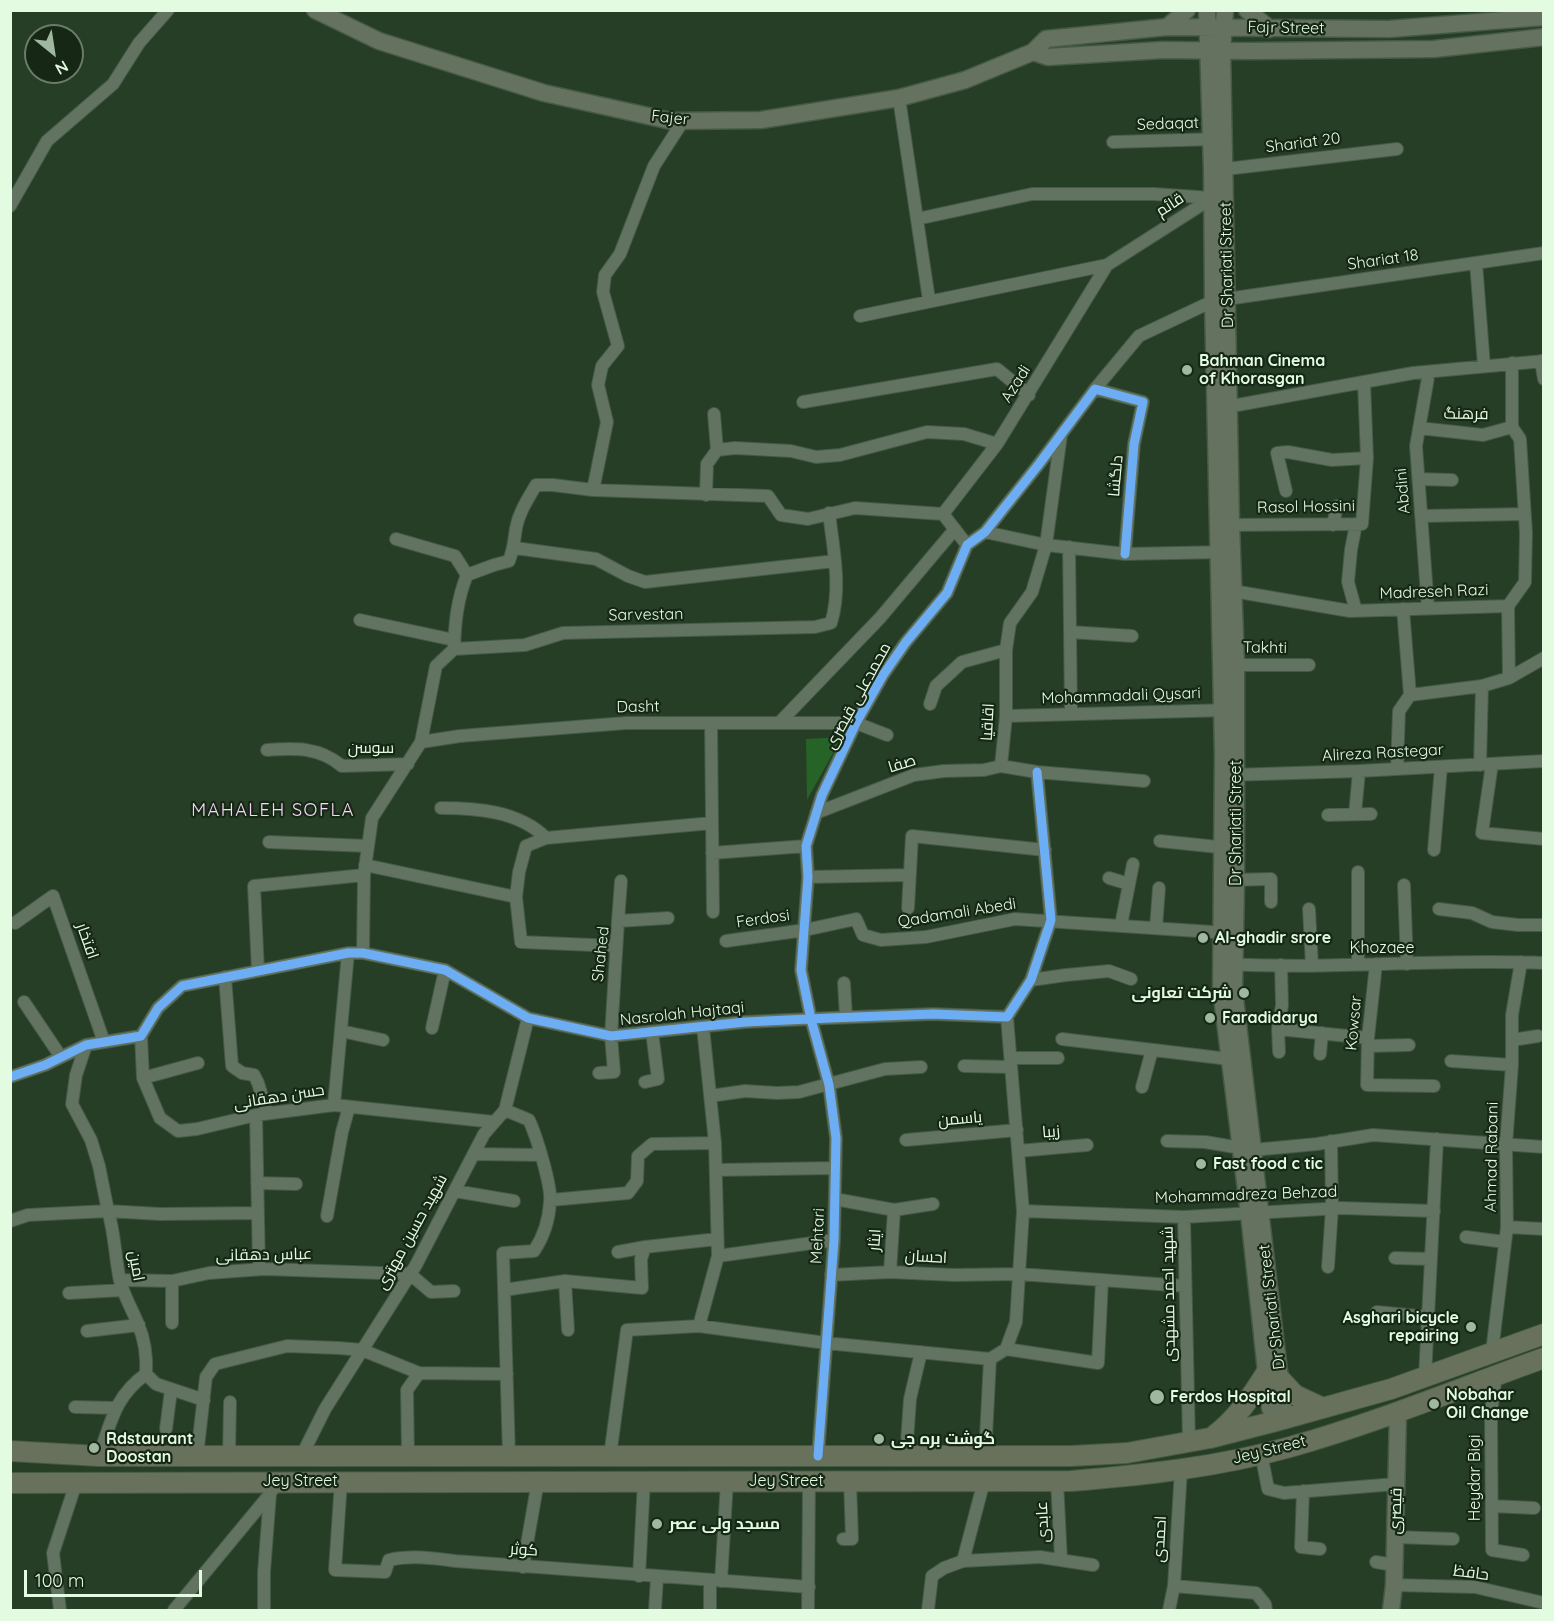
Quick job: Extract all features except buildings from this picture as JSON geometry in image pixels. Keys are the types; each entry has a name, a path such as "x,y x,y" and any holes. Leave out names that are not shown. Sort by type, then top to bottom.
{"main road":[{"name":"Fajer","path":"315,10 379,41 544,93 671,121 761,120 899,99 965,80 1033,52"},
{"path":"1167,27 1187,10"},
{"path":"1247,10 1270,29"},
{"name":"Fajr Street","path":"1033,52 1046,39 1167,27 1215,19 1270,29 1389,29 1544,17"},
{"name":"Dr Shariati Street","path":"1215,19 1229,710 1229,933 1228,964 1221,989 1235,1060 1273,1376 1283,1407 1276,1421"},
{"path":"1033,52 1048,57 1164,50 1434,50 1544,37"},
{"name":"Dr Shariati Street","path":"1215,51 1223,69 1217,139"},
{"path":"1223,69 1230,58 1240,51"},
{"name":"Jey Street","path":"10,1451 99,1456 985,1456 1127,1452 1210,1438 1391,1389 1544,1334"},
{"name":"Jey Street","path":"10,1483 273,1487 341,1481 1057,1481 1130,1476 1269,1451 1398,1411 1544,1358"},
{"path":"1210,1438 1229,1424 1273,1376 1295,1395 1323,1408"},
{"name":"قیصری","path":"1391,1611 1394,1585 1398,1411"},
{"path":"1269,1451 1276,1421"}],"street":[{"path":"10,207 47,141 113,84 139,43 168,10"},
{"path":"899,99 929,300"},
{"path":"593,490 607,422 598,385 602,366 618,346 603,292 605,275 620,254 654,166 683,121"},
{"name":"Sedaqat","path":"1113,142 1217,139"},
{"name":"Shariat 20","path":"1219,170 1397,149"},
{"name":"قائم","path":"917,219 1032,194 1154,194 1219,198"},
{"name":"قائم","path":"860,316 1107,265 1219,198"},
{"name":"Shariat 18","path":"1095,389 1139,336 1220,301 1544,253"},
{"path":"1476,263 1484,366"},
{"name":"Azadi","path":"943,514 997,444 1107,265"},
{"path":"1223,407 1429,372 1512,363 1542,361 1544,378"},
{"name":"Madreseh Razi","path":"1226,590 1356,611 1508,606 1525,582 1521,439 1512,427 1512,363"},
{"path":"803,402 997,369 1029,395"},
{"name":"Abdini","path":"1428,608 1416,446 1429,372"},
{"name":"Rasol Hossini","path":"1225,525 1362,524 1367,458 1364,382"},
{"path":"363,953 364,870 372,818 421,742 436,666 454,644 456,611 467,575 509,561 515,548 516,528 523,507 536,485 593,490 768,496 782,515 808,519 855,508 943,514 967,544 985,532 1095,389"},
{"name":"دلگشا","path":"1095,389 1143,402 1134,444 1125,554"},
{"path":"706,495 707,464 717,450 714,414"},
{"name":"فرهنگ","path":"1419,428 1483,435 1512,427"},
{"path":"717,450 735,448 791,451 816,458 840,455 927,432 964,434 997,444"},
{"name":"اقاقیا","path":"1001,766 1006,716 1006,650 1010,623 1032,592 1046,545 1062,433"},
{"path":"1286,491 1277,453 1288,452 1332,460 1367,458"},
{"path":"1419,479 1452,480"},
{"path":"1333,525 1336,506"},
{"name":"Sarvestan","path":"454,644 525,645 563,633 814,627 831,623 836,608 835,561 829,513"},
{"path":"1422,516 1524,514"},
{"path":"1356,524 1348,582 1356,611"},
{"path":"779,723 880,618 955,529"},
{"path":"985,532 1046,545 1125,554 1225,552"},
{"path":"396,539 455,556 467,575"},
{"name":"محمدعلی قیصری","path":"811,1019 801,970 808,877 806,846 816,813 822,795 856,723 883,675 906,642 947,593 967,544"},
{"path":"515,548 596,560 645,582 835,561"},
{"path":"1069,548 1071,714"},
{"path":"1508,606 1509,678"},
{"path":"1397,769 1399,711 1410,695 1402,609"},
{"path":"360,620 454,644"},
{"path":"1070,632 1132,636"},
{"path":"930,704 936,686 962,662 1006,650"},
{"path":"1410,695 1482,686 1509,678 1544,658"},
{"name":"Takhti","path":"1228,665 1310,665"},
{"path":"1482,686 1486,765 1482,833 1544,839"},
{"name":"Mohammadali Qysari","path":"1006,716 1229,710"},
{"name":"Dasht","path":"421,742 460,736 626,723 856,723"},
{"path":"711,723 713,912"},
{"path":"856,723 887,735"},
{"name":"سوسن","path":"267,750 301,748 332,758 342,766 408,764"},
{"name":"Alireza Rastegar","path":"1229,775 1544,761"},
{"path":"1001,766 1036,772 1144,781"},
{"name":"صفا","path":"816,813 914,775 944,771 984,770 1001,766"},
{"path":"1434,850 1441,767"},
{"path":"1355,814 1359,771"},
{"path":"610,1456 627,1330 699,1326 826,1343 990,1359 1006,1349 1016,1322 1023,1211 1007,1017 1031,980 1051,920 1036,772"},
{"path":"441,808 475,808 505,815 534,826 546,838"},
{"path":"1328,815 1371,814"},
{"path":"616,946 521,942 516,897 519,872 526,846 546,838 712,823"},
{"path":"908,908 912,837 1045,850"},
{"path":"1161,841 1229,848"},
{"path":"269,842 368,846"},
{"path":"712,853 806,846"},
{"path":"1121,925 1133,864"},
{"path":"258,971 254,886 364,870 516,897"},
{"path":"1358,872 1358,963"},
{"path":"808,877 908,876"},
{"path":"1109,878 1129,884"},
{"path":"1230,880 1271,879 1271,902"},
{"path":"618,921 621,881"},
{"path":"1404,885 1407,964"},
{"path":"1156,927 1159,888"},
{"name":"افتخار","path":"12,922 36,910 53,896 104,1042"},
{"path":"1309,909 1312,966"},
{"path":"1439,909 1472,913 1492,922 1544,925"},
{"name":"Shahed","path":"599,1073 614,1072 611,1036 618,921 668,918"},
{"name":"Qadamali Abedi","path":"804,930 856,919 862,936 881,940 926,937 1015,918 1229,933"},
{"name":"Ferdosi","path":"726,941 804,930"},
{"path":"334,1104 348,953"},
{"name":"Nasrolah Hajtaqi","path":"141,1036 158,1008 182,986 348,953 363,953 445,970 528,1018 611,1036 846,1017 933,1014 1007,1017"},
{"name":"Khozaee","path":"1228,964 1312,966 1497,961 1544,963"},
{"name":"Ahmad Rabani","path":"1492,1352 1507,1227 1506,1144 1512,1065 1512,1015 1521,962"},
{"name":"Kowsar","path":"1376,964 1368,1042 1367,1085 1434,1086"},
{"path":"1279,1052 1278,1029 1282,1005 1281,965"},
{"path":"432,1029 445,970"},
{"path":"1031,980 1109,971 1131,979"},
{"path":"225,977 232,1066 242,1073 254,1075 258,1083 262,1114 257,1183 259,1269"},
{"path":"844,983 846,1017"},
{"path":"24,1002 61,1057"},
{"name":"شهید حسین مهتری","path":"302,1455 325,1409 410,1274 484,1134 505,1110 528,1018"},
{"name":"Mehtari","path":"811,1019 829,1085 836,1138 834,1240 818,1456"},
{"path":"699,1326 718,1256 715,1143 703,1027"},
{"path":"1278,1029 1322,1033 1368,1042 1409,1045"},
{"path":"341,1031 384,1040"},
{"path":"645,1082 658,1079 651,1032"},
{"path":"1320,1054 1322,1033"},
{"path":"10,1077 86,1045 141,1036"},
{"name":"حسن دهقانی","path":"141,1036 143,1078 160,1118 178,1131 197,1129 262,1114 334,1104 494,1122"},
{"path":"1512,1040 1538,1036"},
{"path":"1062,1039 1235,1060"},
{"name":"امین","path":"86,1045 76,1075 72,1104 91,1140 99,1166 113,1228 121,1285 139,1325 147,1355 146,1374"},
{"path":"1142,1087 1152,1050"},
{"path":"964,1066 1058,1059"},
{"path":"1451,1061 1512,1065"},
{"path":"143,1078 198,1063"},
{"path":"710,1096 746,1091 799,1092 885,1069 921,1067"},
{"path":"327,1216 342,1132 349,1107"},
{"path":"505,1110 529,1120 537,1136 551,1200 543,1237 534,1251 503,1253 509,1456"},
{"name":"یاسمن","path":"906,1140 1017,1130"},
{"path":"1167,1141 1205,1142 1246,1149 1372,1135 1544,1147"},
{"path":"1425,1377 1437,1140"},
{"path":"1328,1267 1332,1208 1331,1141"},
{"path":"551,1200 628,1193 637,1181 638,1156 652,1144 715,1143"},
{"name":"زیبا","path":"1018,1151 1087,1145"},
{"path":"474,1154 541,1155"},
{"path":"716,1170 835,1168"},
{"path":"257,1183 297,1185"},
{"path":"454,1191 514,1201"},
{"path":"835,1199 894,1210 933,1204"},
{"name":"Mohammadreza Behzad","path":"1023,1211 1184,1217 1332,1208 1434,1211"},
{"name":"ایثار","path":"890,1272 894,1210"},
{"path":"10,1221 28,1215 108,1211 160,1214 258,1213"},
{"name":"شهید احمد مشهدی","path":"1184,1217 1189,1442"},
{"path":"1507,1227 1544,1229"},
{"path":"1466,1237 1505,1242"},
{"path":"618,1252 717,1239"},
{"path":"718,1256 834,1240"},
{"path":"504,1290 565,1281 642,1288 642,1259 645,1247"},
{"path":"1395,1257 1431,1259"},
{"name":"عباس دهقانی","path":"69,1293 121,1285 172,1281 209,1273 259,1269 410,1274"},
{"name":"احسان","path":"831,1275 890,1272 954,1275 1019,1274 1185,1286"},
{"path":"410,1274 431,1292 454,1291"},
{"path":"1006,1349 1098,1363 1102,1280"},
{"path":"172,1281 172,1323"},
{"path":"565,1281 568,1330"},
{"path":"1377,1312 1428,1317"},
{"path":"87,1331 139,1325"},
{"path":"197,1455 206,1377 215,1364 287,1346 362,1350 419,1373 507,1374"},
{"path":"906,1456 910,1399 921,1352"},
{"path":"985,1456 990,1359"},
{"path":"408,1456 407,1390 419,1373"},
{"path":"99,1456 119,1399 131,1384 146,1374 156,1384 204,1400"},
{"name":"Heydar Bigi","path":"1496,1375 1491,1413 1492,1550 1523,1555"},
{"path":"166,1429 171,1390"},
{"path":"228,1455 230,1402"},
{"path":"75,1407 116,1407"},
{"path":"1269,1451 1268,1489 1284,1493 1396,1484"},
{"name":"احمدی","path":"1169,1611 1173,1586 1181,1468"},
{"name":"کوثر","path":"341,1481 335,1569 385,1572 389,1560 426,1557 523,1567 808,1587"},
{"path":"523,1567 538,1481"},
{"path":"639,1576 644,1481"},
{"path":"710,1611 716,1581 727,1481"},
{"path":"808,1611 809,1481"},
{"path":"843,1539 852,1539 850,1481"},
{"path":"963,1561 984,1481"},
{"name":"عابدی","path":"1057,1481 1061,1560"},
{"path":"60,1611 53,1553 76,1483"},
{"path":"174,1611 273,1487"},
{"path":"264,1611 264,1572 273,1487"},
{"path":"1303,1491 1301,1547 1320,1550"},
{"path":"1492,1506 1534,1508"},
{"path":"1395,1537 1453,1539"},
{"path":"928,1611 932,1576 944,1568 963,1561 1040,1557 1093,1565"},
{"path":"1376,1562 1394,1565"},
{"path":"655,1610 657,1577"},
{"name":"حافظ","path":"1394,1585 1475,1587 1544,1603"},
{"path":"1173,1586 1256,1593 1265,1604 1266,1611"}],"green space":[{"path":"842,737 807,800 806,739"}],"cycle path":[{"path":"818,1456 834,1240 836,1138 829,1085 811,1019 801,970 808,877 806,846 822,795 856,723 883,675 906,642 947,593 967,545 985,532 1095,389 1143,402 1134,444 1125,554"},
{"path":"10,1077 45,1065 86,1045 141,1036 158,1008 182,986 348,953 363,953 445,970 528,1018 611,1036 745,1022 933,1014 1007,1017 1031,980 1051,920 1037,772"}],"place":[{"name":"Bahman Cinema of Khorasgan","path":"1187,370"},
{"name":"Al-ghadir srore","path":"1203,938"},
{"name":"شرکت تعاونی","path":"1244,993"},
{"name":"Faradidarya","path":"1210,1018"},
{"name":"Fast food c tic","path":"1201,1164"},
{"name":"Asghari bicycle repairing","path":"1471,1327"},
{"name":"Ferdos Hospital","path":"1157,1397"},
{"name":"Nobahar Oil Change","path":"1434,1404"},
{"name":"گوشت بره جی","path":"879,1439"},
{"name":"Rdstaurant Doostan","path":"94,1448"},
{"name":"مسجد ولی عصر","path":"657,1524"}],"district":[{"name":"MAHALEH SOFLA","path":"273,811"}]}
